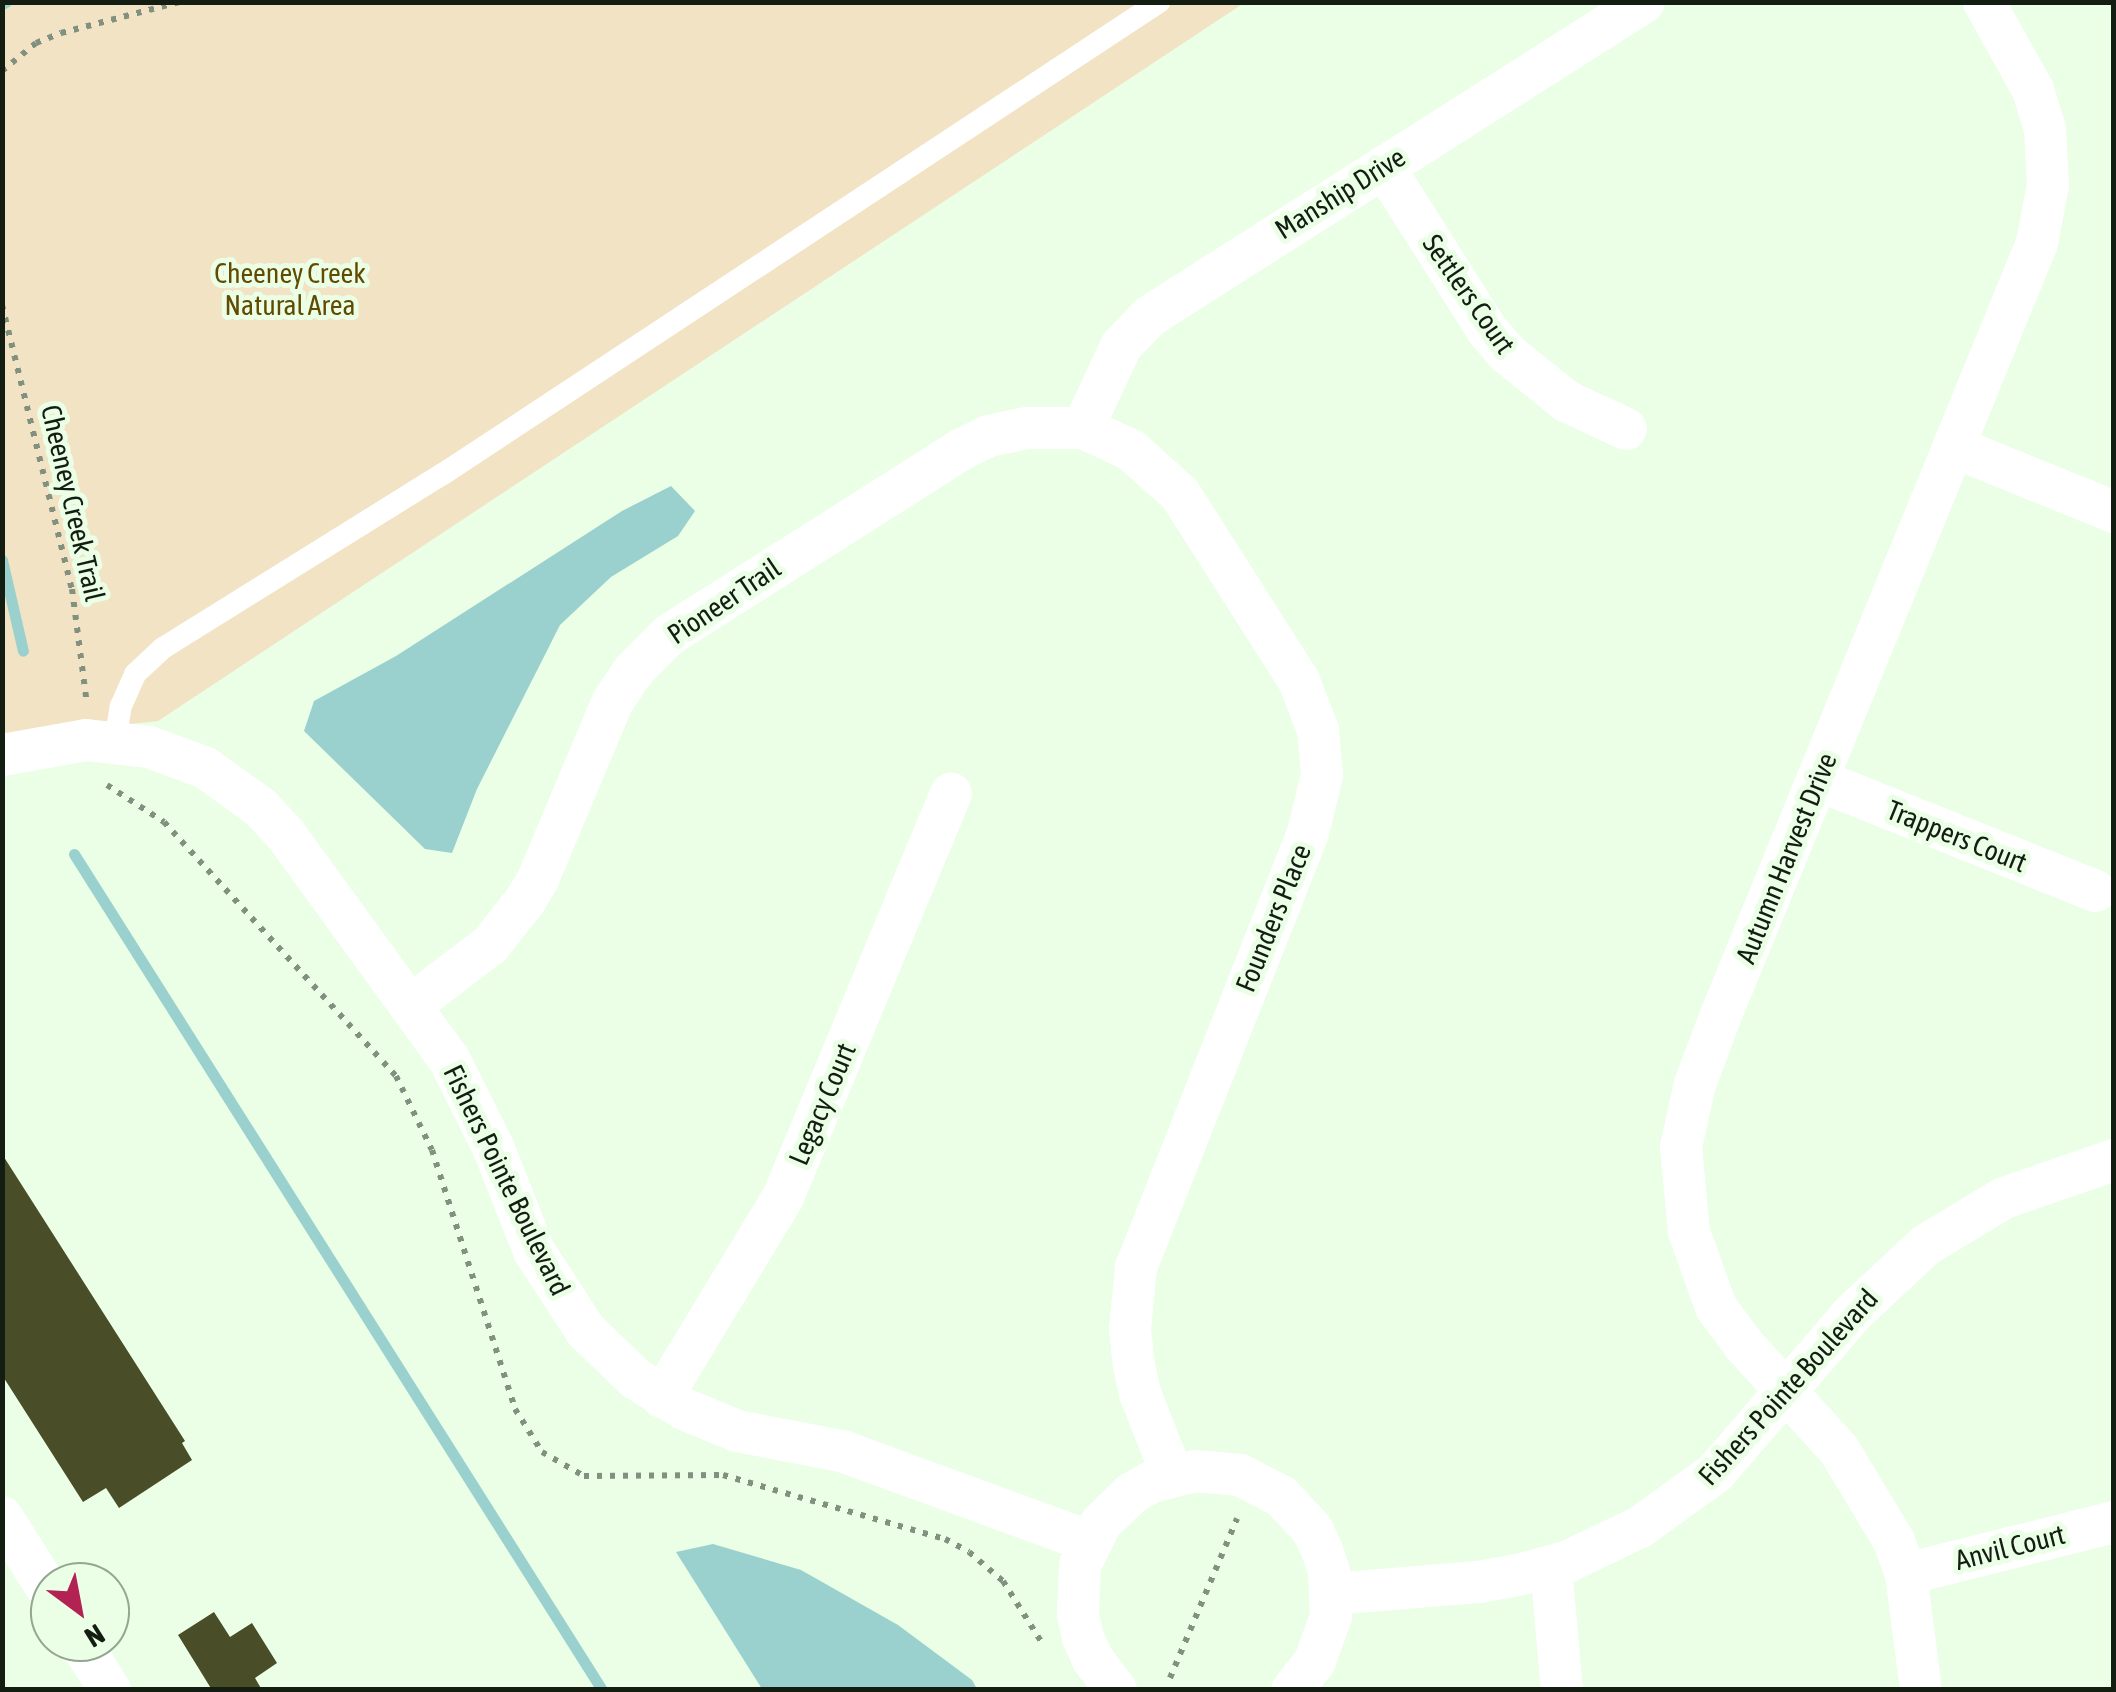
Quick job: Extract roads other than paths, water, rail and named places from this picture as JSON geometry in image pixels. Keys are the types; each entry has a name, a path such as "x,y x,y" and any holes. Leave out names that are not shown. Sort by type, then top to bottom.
{"street":[{"name":"Manship Drive","path":"1083,428 1122,346 1150,316 1644,2"},
{"name":"Autumn Harvest Drive","path":"1922,1690 1906,1574 1878,1510 1852,1469 1716,1306 1689,1232 1680,1147 1702,1066 2024,278 2048,185 2044,129 2033,90 1984,2"},
{"name":"Settlers Court","path":"1384,167 1487,330 1508,354 1566,401 1626,429"},
{"name":"Pioneer Trail","path":"410,1006 490,945 525,901 614,701 634,670 669,635 962,448 1010,431 1083,428"},
{"name":"Founders Place","path":"1083,428 1131,450 1180,494 1299,681 1313,710 1320,746 1322,775 1308,833 1136,1267 1130,1329 1134,1364 1140,1394 1172,1475"},
{"path":"1954,447 2114,512"},
{"name":"Fishers Pointe Boulevard","path":"2,755 76,740 101,728 184,757 252,800 286,835 464,1086 534,1251 566,1304 610,1358 662,1397 736,1432 842,1450 1090,1542"},
{"name":"Trappers Court","path":"1818,780 2096,891"},
{"name":"Legacy Court","path":"662,1397 783,1197 950,794"},
{"name":"Fishers Pointe Boulevard","path":"1332,1594 1479,1582 1552,1566 1640,1528 1683,1499 1737,1450 1854,1314 1926,1245 2004,1198 2114,1160"},
{"path":"1116,1690 1093,1660 1078,1615 1080,1565 1090,1542 1101,1523 1132,1493 1172,1475 1218,1471 1240,1475 1281,1496 1312,1529 1329,1571 1332,1594 1325,1640 1292,1690"},
{"path":"2,1517 30,1562"},
{"name":"Anvil Court","path":"1906,1574 2114,1522"},
{"path":"1552,1566 1562,1690"},
{"path":"92,1662 110,1690"}],"lane":[{"path":"101,728 121,706 135,674 163,648 476,453 1160,2"}],"water":[{"path":"671,486 695,511 678,536 611,577 560,625 477,789 452,853 425,849 304,731 314,701 396,656 622,511"},
{"path":"713,1544 801,1570 898,1625 972,1680 977,1689 762,1689 676,1552"}],"waterway":[{"path":"2,4 6,2"},
{"path":"2,560 23,651"},
{"path":"74,854 602,1690"}],"park label":[{"name":"Cheeney Creek Natural Area","path":"290,289"}]}
